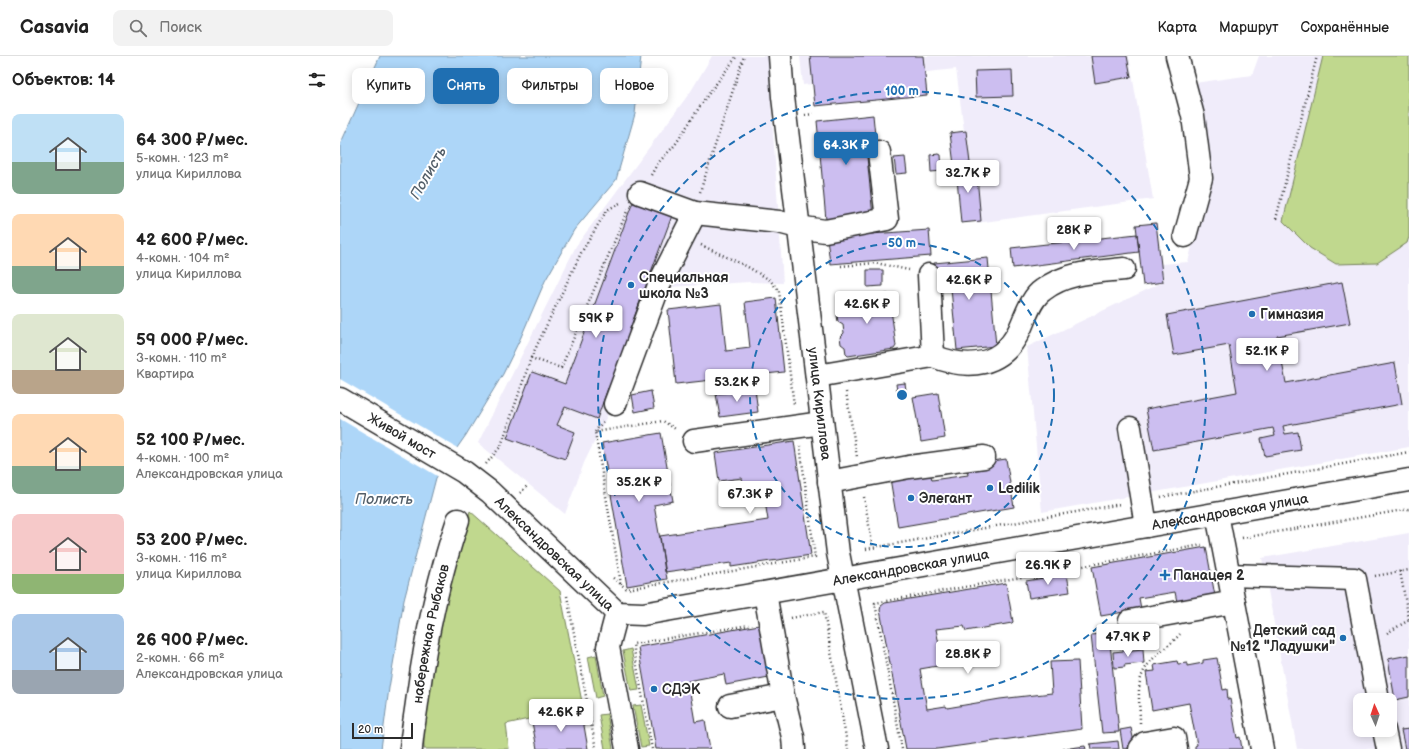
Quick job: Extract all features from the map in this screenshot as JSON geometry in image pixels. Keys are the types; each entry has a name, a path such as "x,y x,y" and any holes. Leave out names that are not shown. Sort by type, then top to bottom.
{"street":[{"name":"улица Кириллова","path":"780,56 783,97 798,227 838,553 877,749"},
{"path":"1177,56 1193,116 1201,178 1185,236"},
{"path":"640,193 695,213 778,222 825,231 887,218 879,152"},
{"path":"615,404 661,280 695,213"},
{"path":"817,376 933,356 948,362 980,364 997,356 1010,347 1020,330 1027,311 1041,290 1061,278 1124,268"},
{"path":"929,275 933,356"},
{"name":"Живой мост","path":"340,399 464,472"},
{"path":"694,441 822,424"},
{"path":"1130,428 1146,526"},
{"path":"829,482 909,467 984,457"},
{"name":"Александровская улица","path":"464,472 490,492 617,613 643,614 1409,480"},
{"path":"1217,514 1262,749"},
{"name":"набережная Рыбаков","path":"412,749 420,678 426,644 445,562 458,520"},
{"path":"1228,574 1355,579 1377,693"},
{"path":"765,593 783,696 793,737 794,749"},
{"path":"1130,621 1234,602"},
{"path":"617,613 608,647 627,749"},
{"path":"730,706 783,696"},
{"path":"1385,737 1388,749"},
{"path":"1140,738 1145,743 1174,738 1176,749"}],"path":[{"path":"695,213 699,195 744,56"},
{"path":"1276,219 1317,56"},
{"path":"488,462 501,446 531,358 561,368 632,199 640,193"},
{"path":"682,238 710,248 746,266 770,280 779,291"},
{"path":"841,266 876,263 929,275"},
{"path":"621,584 595,432 663,421 694,441"},
{"path":"521,492 528,485"},
{"path":"902,749 875,602 1409,509"},
{"path":"608,574 628,589 815,557"},
{"path":"1355,579 1409,570"},
{"path":"1400,571 1409,620"},
{"path":"566,591 596,749"},
{"path":"652,749 633,644 824,612 848,749"},
{"path":"1140,738 1139,684 1142,673 1147,665 1159,653 1174,642 1181,632"}],"shaded area":[{"name":"Специальная школа №3","path":"712,56 768,56 783,283 749,282 670,287 584,463 565,514 478,443 576,246 691,91"},
{"path":"800,56 1129,56 1153,199 976,223 956,69 803,85"},
{"name":"Гимназия","path":"1259,56 1409,56 1409,447 1042,512 1027,347 1163,282 1161,264 1188,262 1210,177 1194,83 1252,75"},
{"name":"Детский сад №12 \"Ладушки\"","path":"1409,533 1409,749 1297,749 1262,558"}],"green space":[{"path":"1323,56 1409,56 1409,237 1407,243 1377,263 1336,264 1310,248 1283,221"},
{"path":"470,511 560,591 583,707 506,724 509,749 424,749 425,711 431,675 448,597"},
{"path":"631,649 639,690 631,691 623,651"},
{"path":"596,655 603,696 596,698 588,657"},
{"path":"641,705 649,746 641,747 633,706"},
{"path":"607,714 613,749 605,749 599,715"}],"water":[{"name":"Полисть","path":"380,56 641,56 640,68 600,68 600,104 636,104 635,114 616,180 574,230 545,281 503,374 466,435 436,478 404,600 389,688 381,749 340,749 340,145 358,104 425,104 425,68 375,68"}],"pier":[{"path":"340,379 459,449 439,477 340,419"}],"building":[{"path":"810,56 923,56 927,95 815,106"},
{"path":"1091,56 1127,56 1131,77 1095,83"},
{"path":"1012,70 1013,96 976,97 975,71"},
{"path":"873,115 876,146 866,147 873,216 826,220 817,121"},
{"path":"966,131 970,163 954,165 950,133"},
{"path":"930,155 941,155 942,171 931,172"},
{"path":"905,157 907,173 896,174 894,158"},
{"path":"976,166 981,221 961,223 956,167"},
{"path":"634,199 673,213 629,331 633,332 612,389 608,388 597,419 565,407 557,425 575,432 565,459 507,438 532,372 565,384"},
{"path":"1156,223 1163,282 1143,285 1136,225"},
{"path":"929,230 931,256 830,264 827,237"},
{"path":"1137,234 1139,252 1013,268 1011,248"},
{"path":"988,258 996,346 957,350 951,289 936,290 934,263"},
{"path":"867,270 883,270 883,286 867,287"},
{"path":"1342,282 1350,323 1277,336 1286,383 1395,363 1402,404 1283,426 1285,434 1298,432 1301,450 1265,456 1261,439 1275,436 1273,428 1154,450 1146,409 1237,392 1229,345 1174,355 1167,315"},
{"path":"888,294 896,346 894,349 848,356 846,354 845,347 841,344 840,337 844,333 843,325 838,322 837,315 840,312 839,301"},
{"path":"776,298 784,372 676,384 668,310 721,304 726,351 750,348 745,302"},
{"path":"905,383 906,390 897,391 896,384"},
{"path":"755,389 758,412 720,417 716,394"},
{"path":"651,391 654,408 635,412 632,395"},
{"path":"938,393 945,438 921,442 913,397"},
{"path":"661,433 673,501 654,505 667,579 627,586 602,443"},
{"path":"794,441 811,555 731,567 731,563 665,572 660,536 768,520 763,489 745,492 742,478 719,481 715,453"},
{"path":"1006,459 1014,507 898,527 890,478 930,472 932,480 968,475 966,465"},
{"path":"1206,547 1215,596 1177,602 1175,592 1139,598 1141,609 1101,616 1092,567"},
{"path":"1067,574 1070,592 1029,598 1026,581"},
{"path":"1006,583 1012,623 966,631 964,626 936,629 943,665 920,669 927,709 946,706 947,708 1000,699 1052,693 1050,662 1078,661 1082,729 937,749 906,749 880,610 881,606 885,603"},
{"path":"759,625 769,677 726,685 724,674 688,681 695,722 705,720 710,749 656,749 638,647"},
{"path":"1109,633 1119,732 1102,733 1091,635"},
{"path":"1143,649 1144,663 1124,665 1125,667 1114,668 1113,652"},
{"path":"1409,655 1409,697 1397,700 1397,693 1394,693 1388,659"},
{"path":"1217,658 1223,690 1227,689 1228,700 1230,699 1237,738 1240,737 1242,749 1195,749 1195,746 1197,745 1189,703 1152,710 1146,672 1155,671 1154,665 1177,661 1178,664 1187,663 1187,666 1203,663 1203,660"},
{"path":"582,714 588,749 537,749 532,722"},
{"path":"1131,728 1135,747 1123,749 1120,730"},
{"path":"1409,729 1409,749 1405,749 1401,730"},
{"path":"1118,741 1119,749 1091,749 1090,744"},
{"path":"1085,746 1086,749 1063,749"}],"place":[{"name":"Специальная школа №3","path":"631,285"},
{"name":"Гимназия","path":"1252,314"},
{"name":"Ledilik","path":"990,488"},
{"name":"Элегант","path":"911,498"},
{"name":"Панацея 2","path":"1165,575"},
{"name":"Детский сад №12 \"Ладушки\"","path":"1343,638"},
{"name":"СДЭК","path":"654,689"}]}
